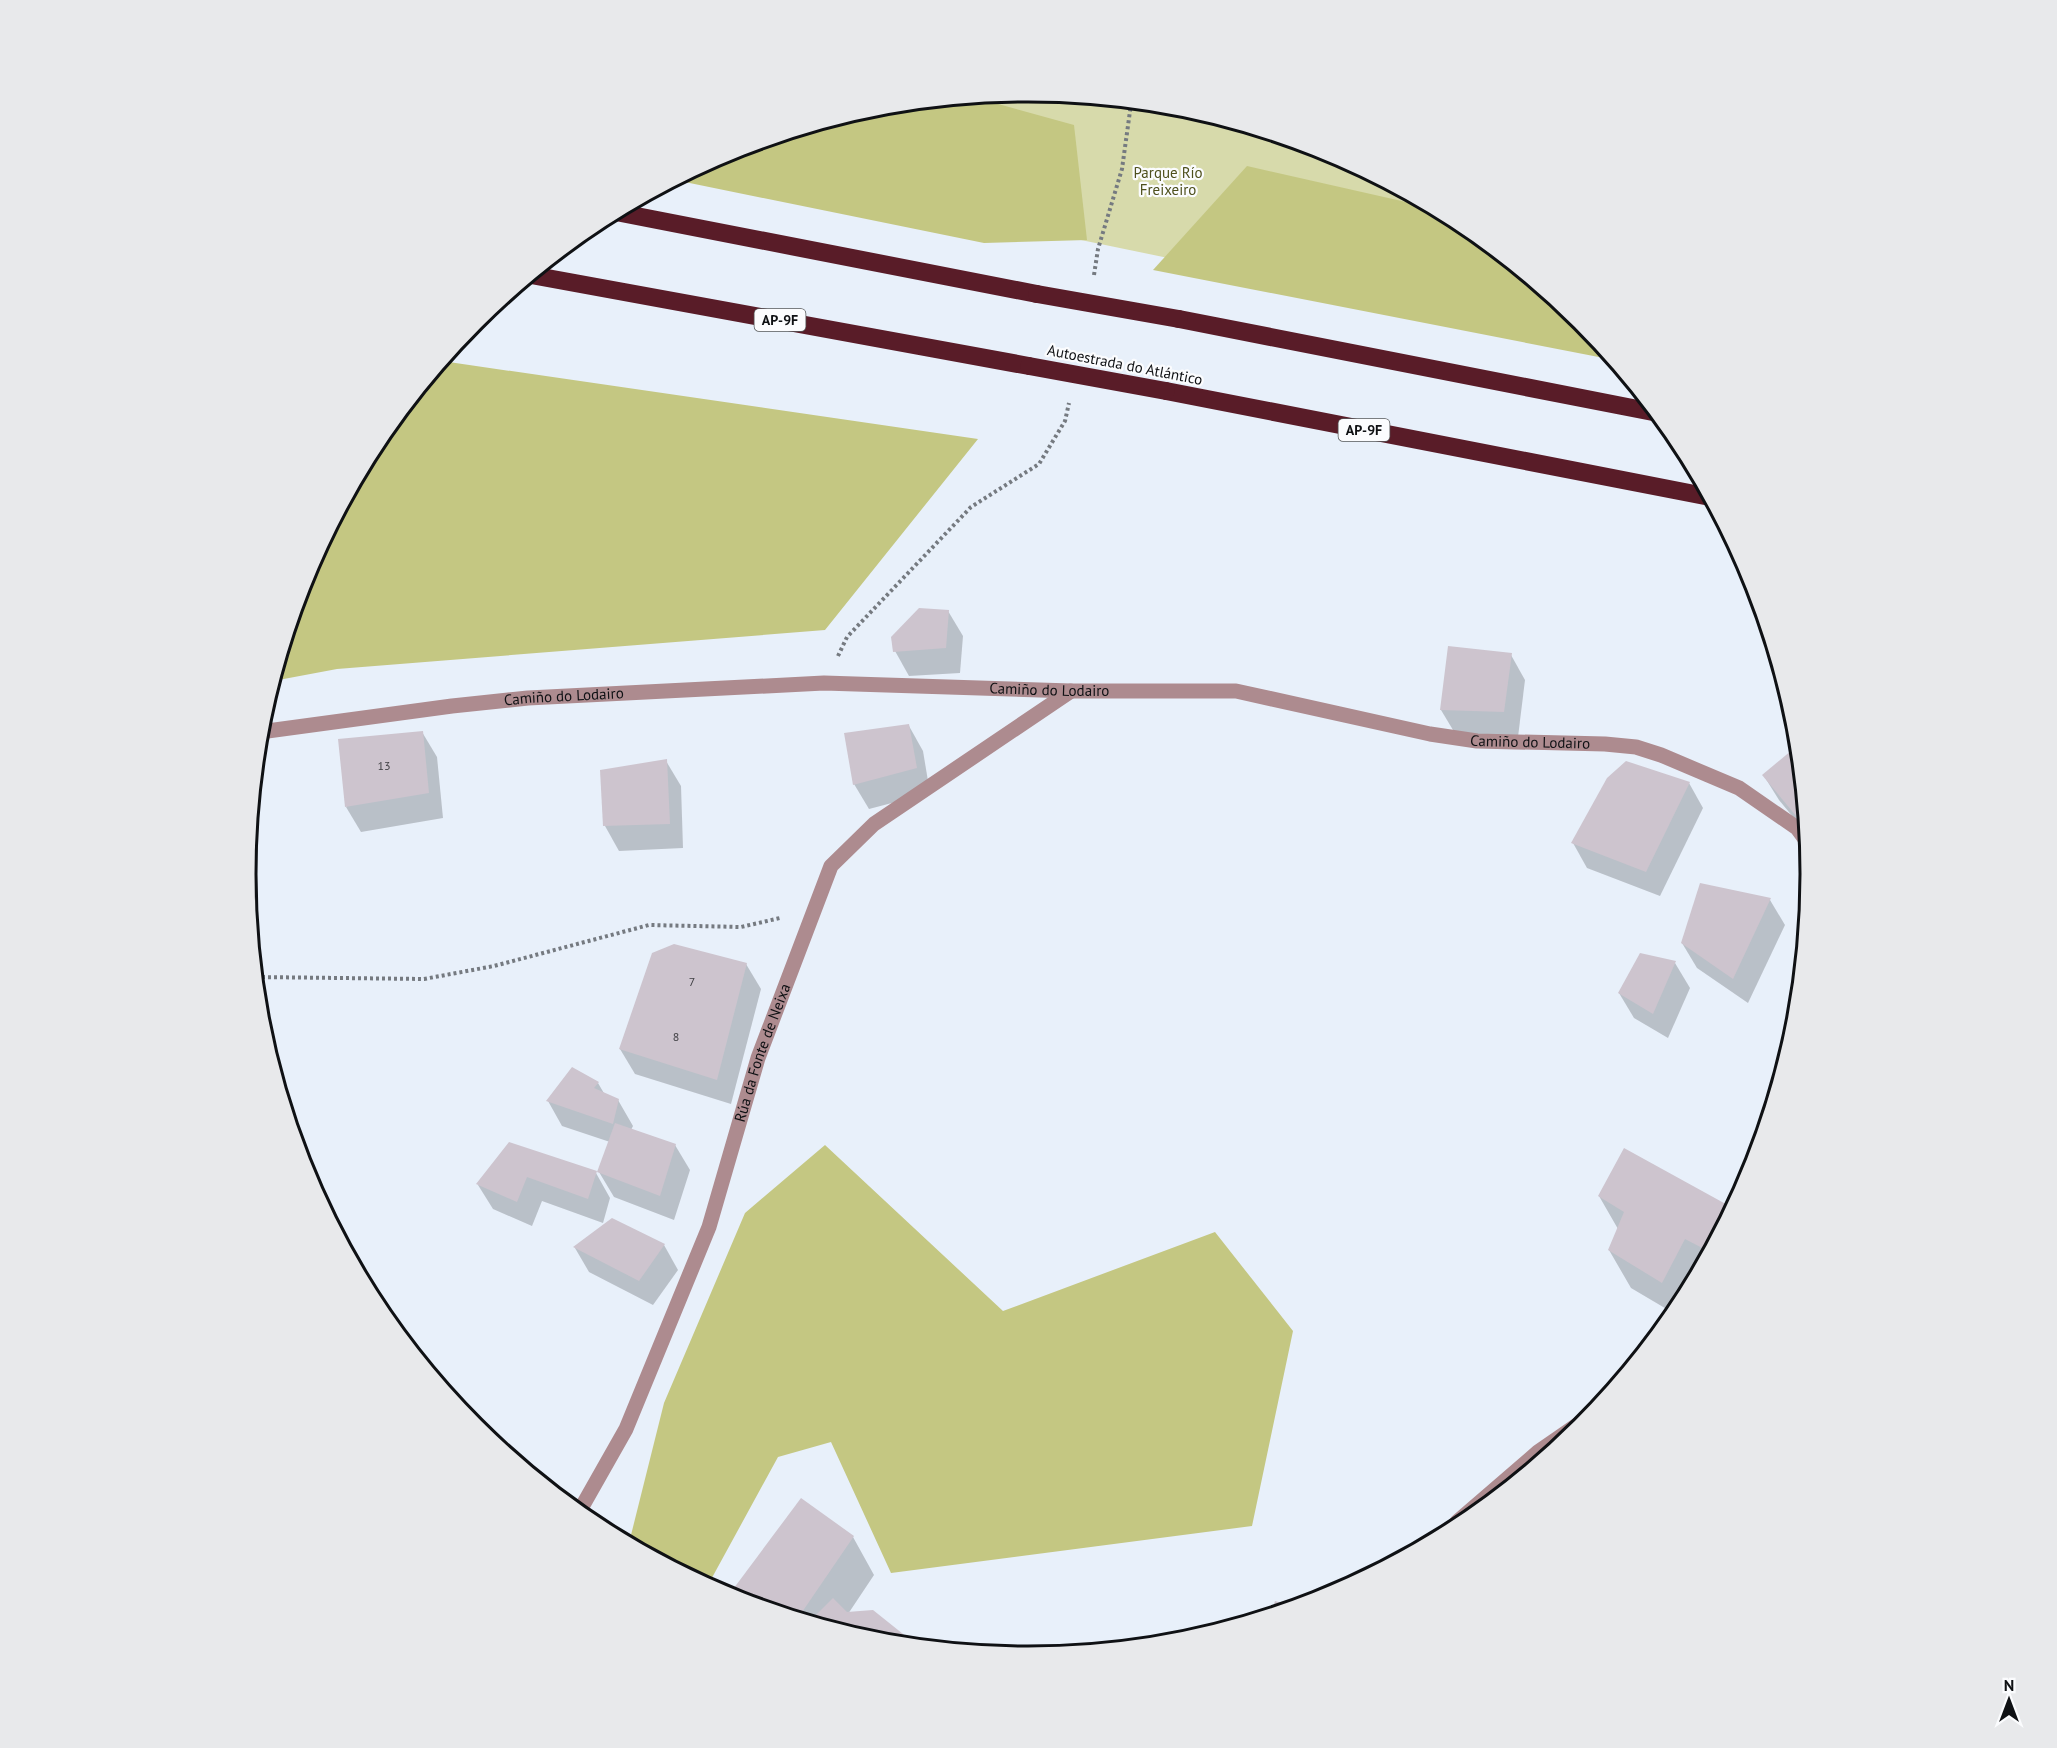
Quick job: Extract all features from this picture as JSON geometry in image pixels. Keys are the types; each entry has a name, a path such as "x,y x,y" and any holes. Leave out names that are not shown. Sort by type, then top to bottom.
{"highway":[{"path":"628,214 1646,411"},
{"name":"Autoestrada do Atlántico","path":"541,277 1166,391 1701,495"}],"street":[{"name":"Camiño do Lodairo","path":"270,731 528,698 824,683 1071,691 1236,691 1430,734 1477,741 1636,747 1661,755 1739,788 1799,831"},
{"name":"Rúa da Fonte de Neixa","path":"584,1504 626,1429 709,1227 758,1058 831,866 874,824 1071,691"},
{"path":"1507,1479 1546,1447"}],"path":[{"path":"1092,282 1098,249 1122,169 1130,109"},
{"path":"824,683 847,637 971,507 1038,464 1065,421 1069,400"},
{"path":"263,977 424,980 494,966 649,925 741,927 813,910"}],"green space":[{"name":"Parque Río Freixeiro","path":"1028,102 1079,104 1179,117 1228,128 1277,143 1324,161 1414,205 1457,232 1498,262 1564,318 1236,272 1052,234 747,156 829,128 878,117 978,104"},
{"path":"996,103 1074,125 1087,240 984,243 686,182 780,143 829,128 928,109"},
{"path":"1247,166 1414,205 1457,232 1538,294 1602,358 1153,270"},
{"path":"451,362 978,439 825,630 337,669 282,679 297,626 336,533 387,445 416,404"},
{"path":"825,1145 1003,1311 1215,1232 1293,1331 1252,1526 891,1573 831,1442 778,1457 712,1577 642,1543 631,1536 664,1403 745,1213"}],"building":[{"path":"919,608 949,610 946,648 893,652 891,637"},
{"path":"1448,646 1512,653 1504,712 1440,710"},
{"path":"909,724 917,768 853,785 844,733"},
{"path":"423,731 429,793 345,807 338,739"},
{"path":"1791,751 1797,817 1762,775"},
{"path":"667,759 670,824 603,826 600,770"},
{"path":"1626,761 1690,782 1646,872 1571,843 1607,778"},
{"path":"1700,883 1771,898 1733,979 1681,943"},
{"path":"674,944 747,963 717,1080 619,1049 652,953"},
{"path":"1640,953 1676,961 1653,1014 1618,993"},
{"path":"572,1067 599,1082 594,1088 619,1099 613,1124 546,1101"},
{"path":"615,1123 676,1144 660,1196 597,1172"},
{"path":"509,1142 597,1171 588,1199 527,1177 517,1202 476,1184"},
{"path":"1624,1148 1726,1204 1703,1248 1685,1239 1662,1283 1608,1250 1624,1212 1598,1196"},
{"path":"612,1218 665,1244 639,1281 573,1247"},
{"path":"801,1498 854,1536 802,1612 734,1588"},
{"path":"833,1598 847,1612 873,1610 905,1635 878,1631 815,1616"}]}
